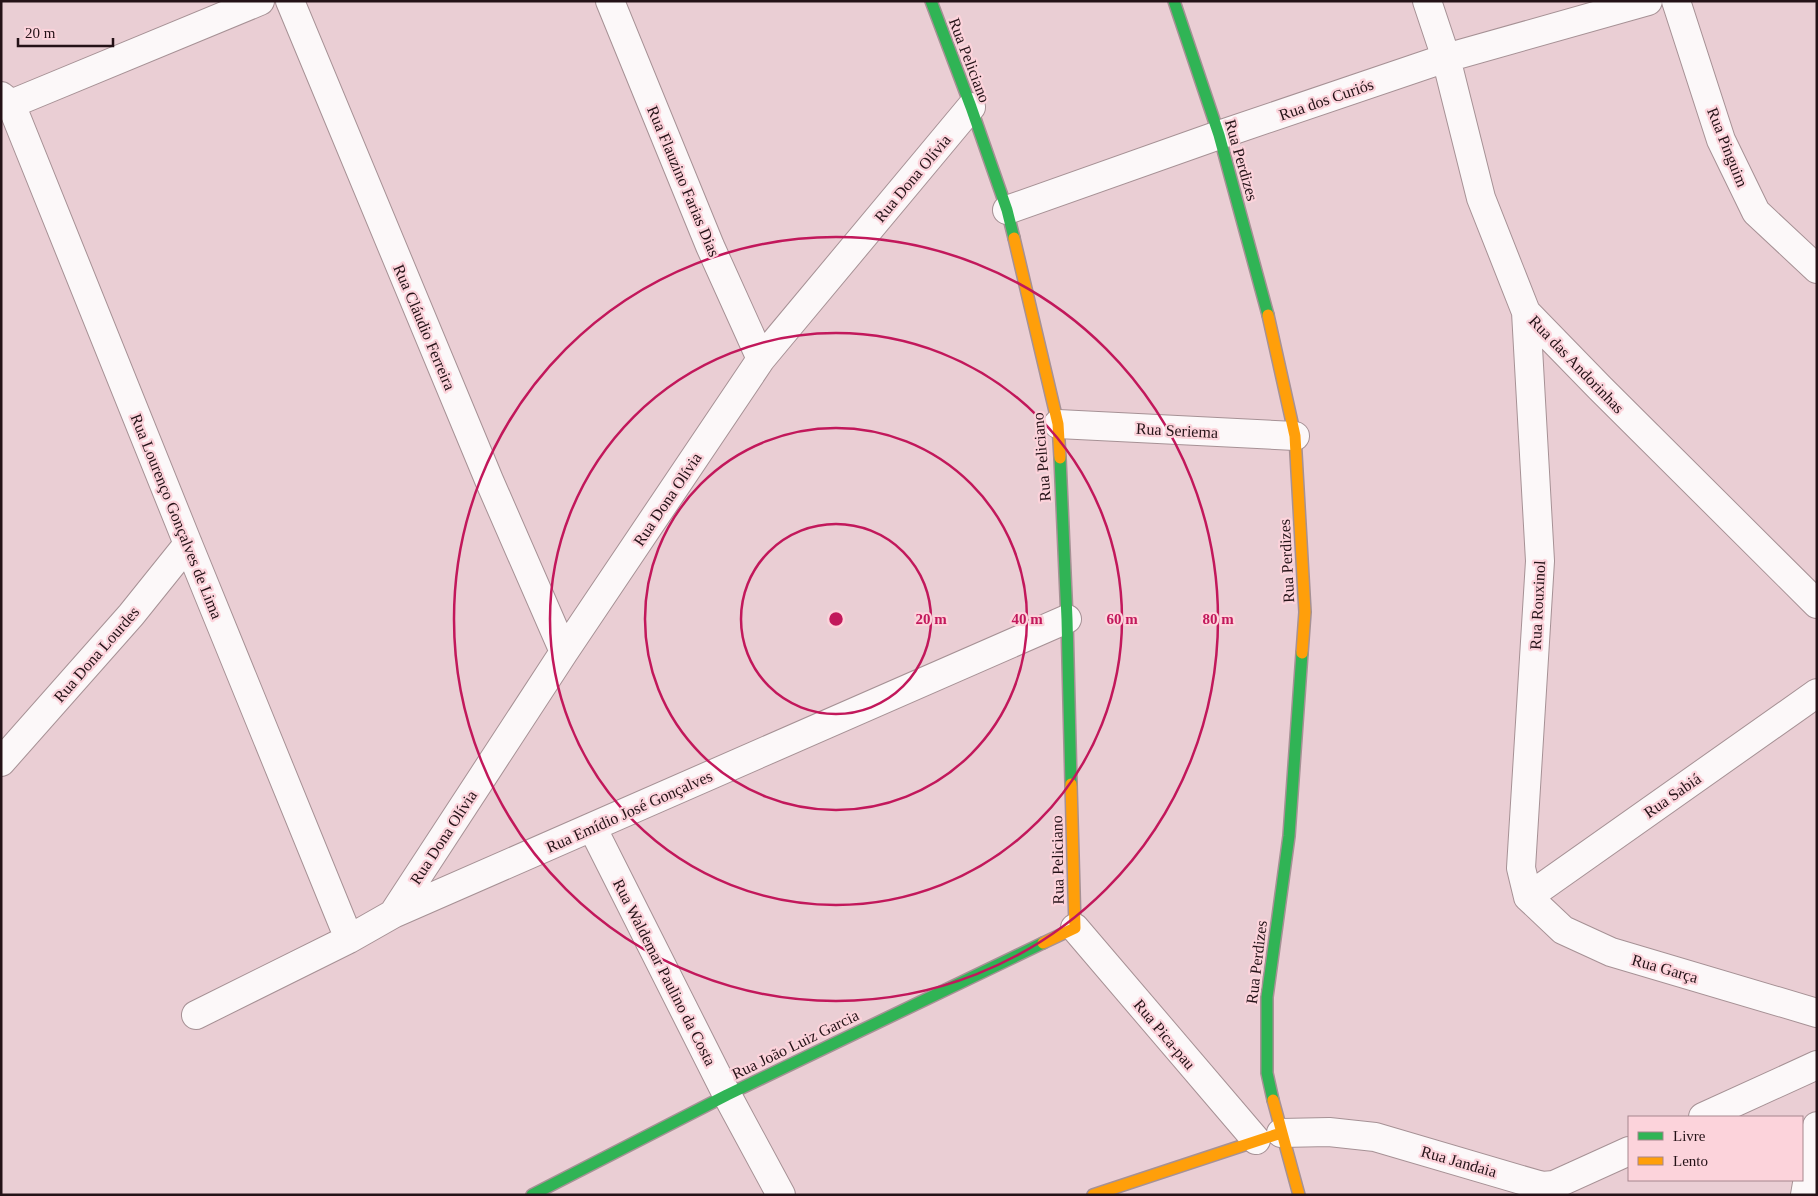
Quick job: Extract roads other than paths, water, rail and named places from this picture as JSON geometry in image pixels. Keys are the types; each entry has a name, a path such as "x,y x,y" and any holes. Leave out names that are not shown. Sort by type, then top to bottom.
{"street":[{"path":"6,100 260,1"},
{"name":"Rua Cláudio Ferreira","path":"290,1 489,480 564,652"},
{"name":"Rua Flauzino Farias Dias","path":"610,1 710,246 761,359"},
{"name":"Rua Peliciano","path":"931,1 1007,210 1058,424 1067,619 1075,928"},
{"name":"Rua Perdizes","path":"1174,1 1218,135 1266,304 1295,436 1305,612 1289,836 1267,997 1267,1073 1268,1136 1299,1195"},
{"name":"Rua das Andorinhas","path":"1427,1 1446,58 1481,198 1526,312 1817,604"},
{"name":"Rua dos Curiós","path":"1007,210 1218,135 1446,58 1648,1"},
{"name":"Rua Pinguim","path":"1676,1 1721,140 1756,212 1817,269"},
{"name":"Rua Lourenço Gonçalves de Lima","path":"6,100 349,939"},
{"name":"Rua Dona Olívia","path":"393,914 564,652 761,359 971,107"},
{"name":"Rua Rouxinol","path":"1526,312 1540,561 1521,868 1528,897"},
{"name":"Rua Seriema","path":"1058,424 1295,436"},
{"name":"Rua Dona Lourdes","path":"1,762 131,615 188,544"},
{"name":"Rua Emídio José Gonçalves","path":"196,1015 349,939 393,914 1067,619"},
{"name":"Rua Sabiá","path":"1528,897 1817,693"},
{"name":"Rua Waldemar Paulino da Costa","path":"592,827 727,1095 781,1195"},
{"name":"Rua Garça","path":"1528,897 1563,930 1611,952 1817,1013"},
{"name":"Rua Pica-pau","path":"1075,928 1268,1136"},
{"name":"Rua João Luiz Garcia","path":"532,1195 727,1095 1075,928"},
{"path":"1705,1116 1817,1065"},
{"path":"1805,1195 1817,1126"},
{"name":"Rua Jandaia","path":"1268,1136 1329,1132 1375,1137 1550,1190 1628,1151"},
{"path":"1093,1195 1268,1136"}]}
